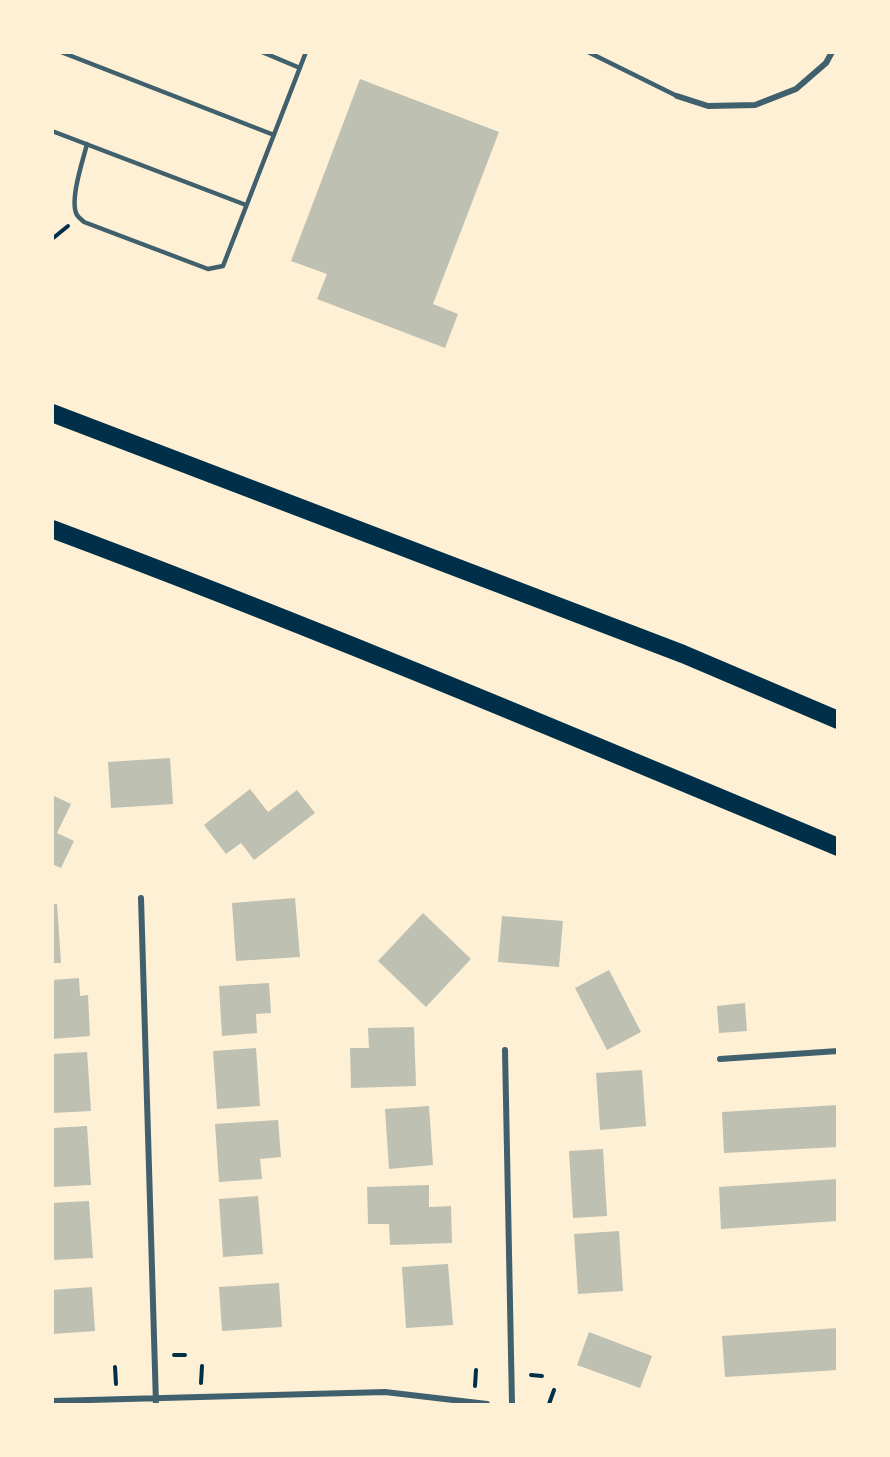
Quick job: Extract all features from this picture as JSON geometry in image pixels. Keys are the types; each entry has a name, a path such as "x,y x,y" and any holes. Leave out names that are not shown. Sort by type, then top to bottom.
{"highway":[{"path":"52,413 683,654 837,720"},
{"path":"52,529 127,556 422,674 837,848"}],"street":[{"path":"677,96 708,106 755,105 796,90 826,63 832,52"},
{"path":"141,898 156,1401"},
{"path":"505,1050 512,1404"},
{"path":"720,1059 837,1051"},
{"path":"52,1401 156,1401 386,1392 487,1404"}],"lane":[{"path":"61,52 274,135"},
{"path":"262,52 300,68"},
{"path":"87,144 76,188 76,213 84,222 208,269 223,266 306,52"},
{"path":"588,52 677,96"},
{"path":"52,131 246,205"}],"path":[{"path":"174,1355 185,1355"},
{"path":"201,1383 202,1366"},
{"path":"115,1367 116,1385"},
{"path":"475,1386 476,1370"},
{"path":"531,1375 542,1376"},
{"path":"549,1404 554,1390"}],"building":[{"path":"360,79 499,132 433,304 458,314 445,348 317,299 327,274 291,261"},
{"path":"170,758 173,804 111,808 108,762"},
{"path":"250,789 268,812 297,790 315,813 254,860 241,843 226,854 204,825"},
{"path":"52,795 71,804 57,833 74,841 61,868 52,864"},
{"path":"295,898 300,957 236,961 232,903"},
{"path":"52,904 57,904 61,963 52,963"},
{"path":"423,913 471,959 426,1007 378,961"},
{"path":"502,916 563,921 559,967 498,962"},
{"path":"609,970 641,1032 607,1050 575,988"},
{"path":"79,978 80,996 88,995 90,1036 52,1039 52,980"},
{"path":"269,983 271,1013 256,1014 257,1033 222,1036 219,986"},
{"path":"745,1003 747,1031 719,1033 717,1006"},
{"path":"414,1027 416,1086 351,1088 350,1048 369,1048 368,1028"},
{"path":"256,1048 260,1106 217,1109 213,1051"},
{"path":"87,1052 91,1111 52,1113 52,1054"},
{"path":"642,1070 646,1126 600,1130 596,1073"},
{"path":"838,1105 838,1147 724,1153 722,1112"},
{"path":"429,1106 433,1165 389,1169 385,1109"},
{"path":"278,1120 281,1157 260,1159 262,1179 219,1182 215,1124"},
{"path":"87,1126 91,1185 52,1187 52,1128"},
{"path":"603,1149 607,1216 573,1218 569,1151"},
{"path":"838,1179 838,1221 721,1229 719,1187"},
{"path":"429,1185 429,1207 451,1206 452,1243 390,1245 389,1224 368,1224 367,1187"},
{"path":"258,1196 263,1254 223,1257 219,1199"},
{"path":"89,1201 93,1258 52,1260 52,1203"},
{"path":"619,1231 623,1291 578,1294 574,1234"},
{"path":"448,1264 453,1325 406,1328 402,1267"},
{"path":"279,1283 282,1327 222,1331 219,1287"},
{"path":"92,1287 95,1331 52,1334 52,1290"},
{"path":"838,1328 838,1370 725,1377 722,1336"},
{"path":"589,1332 652,1356 640,1388 577,1365"}]}
